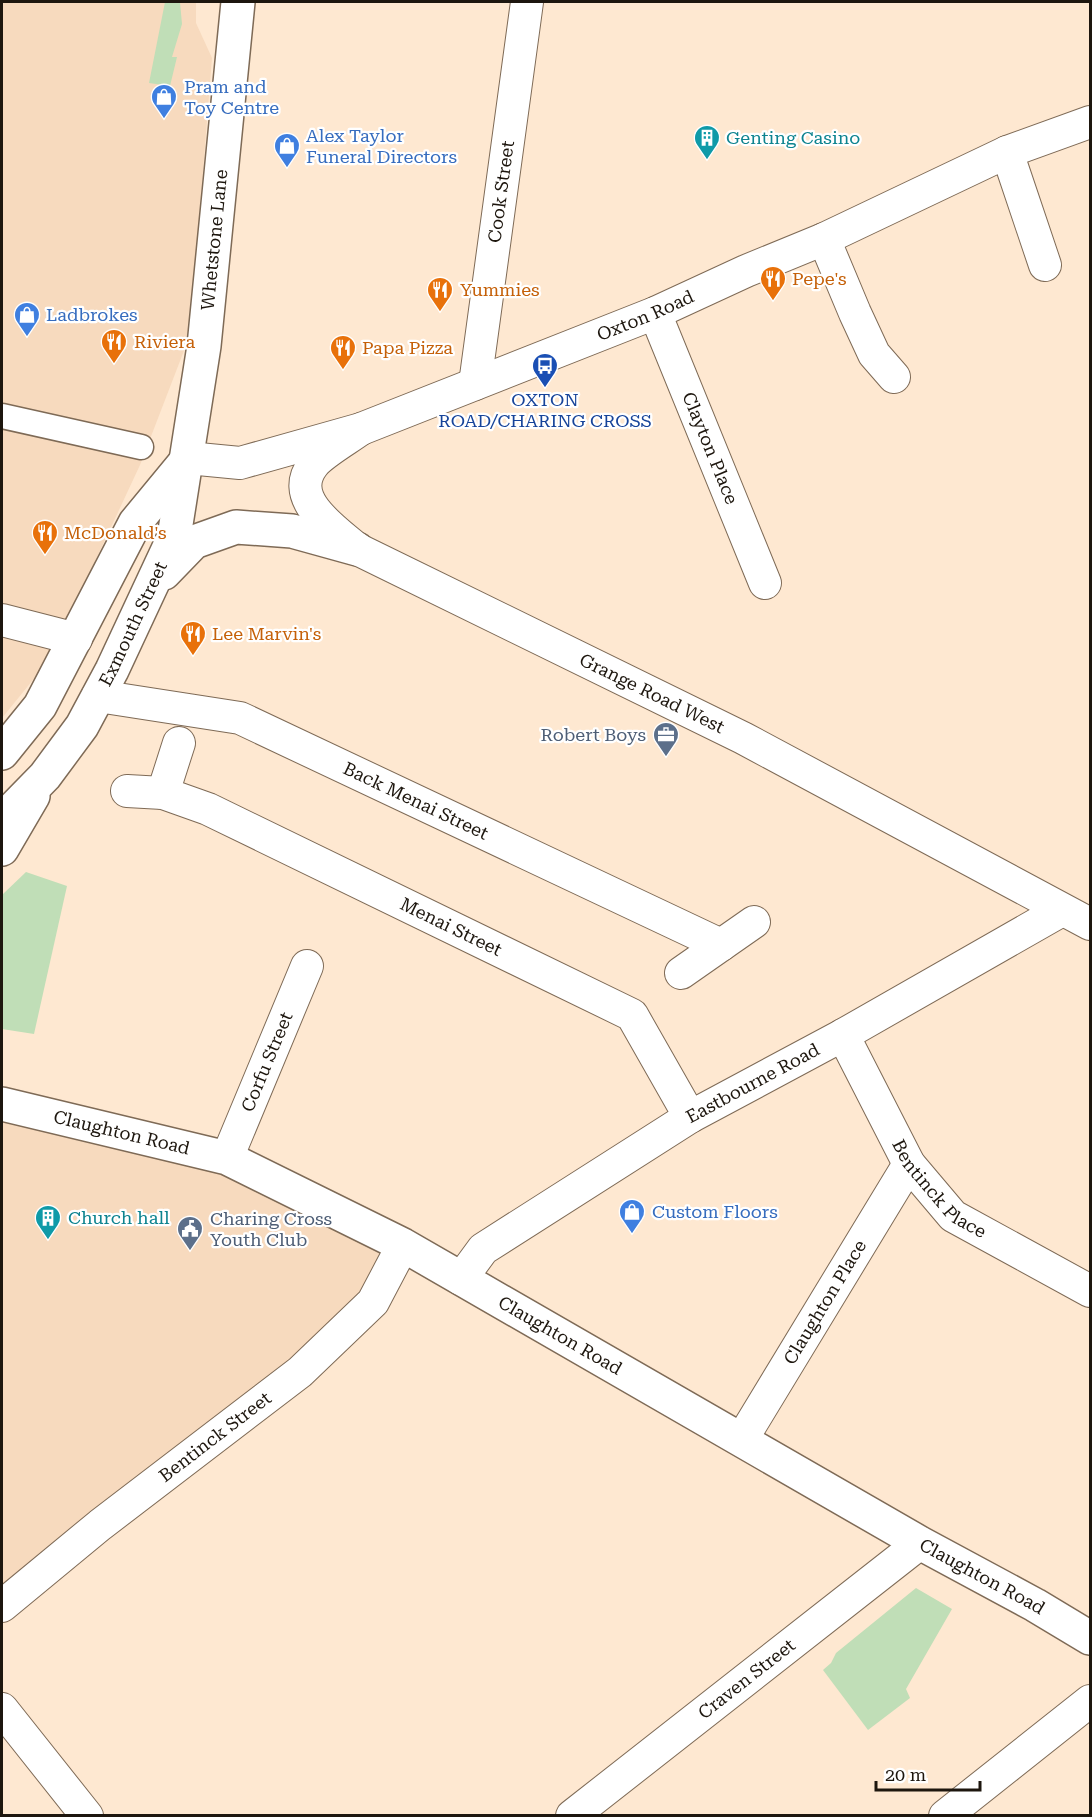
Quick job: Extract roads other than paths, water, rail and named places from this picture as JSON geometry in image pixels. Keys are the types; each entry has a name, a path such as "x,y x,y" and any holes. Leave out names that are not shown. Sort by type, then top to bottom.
{"main road":[{"name":"Whetstone Lane","path":"188,458 204,345 236,6"},
{"name":"Exmouth Street","path":"2,820 45,776 82,726 98,696 174,537 188,458"},
{"path":"2,753 40,706 135,523 188,458"},
{"path":"152,585 195,542 236,526 292,531 357,549"},
{"path":"2,849 45,776"},
{"name":"Claughton Road","path":"2,1104 227,1158 403,1245 1090,1638"}],"street":[{"name":"Cook Street","path":"475,384 526,2"},
{"name":"Oxton Road","path":"188,458 240,463 361,429 655,312 824,239 1007,152 1090,122"},
{"path":"1007,152 1045,266"},
{"path":"824,239 874,354 894,377"},
{"name":"Clayton Place","path":"655,312 765,583"},
{"path":"2,416 141,447"},
{"name":"Grange Road West","path":"361,429 313,464 304,482 308,500 320,516 357,549 743,738 1090,924"},
{"path":"2,620 76,639"},
{"name":"Back Menai Street","path":"98,696 240,718 721,945"},
{"path":"163,793 179,743"},
{"name":"Menai Street","path":"127,791 163,793 208,809 632,1015 690,1117"},
{"name":"Eastbourne Road","path":"461,1278 483,1249 690,1117 843,1035 1062,910"},
{"path":"681,973 754,922"},
{"name":"Corfu Street","path":"227,1158 307,966"},
{"name":"Bentinck Place","path":"843,1035 909,1164 953,1216 1090,1292"},
{"name":"Claughton Place","path":"742,1439 909,1164"},
{"name":"Bentinck Street","path":"2,1606 100,1525 300,1372 373,1302 403,1245"},
{"name":"Craven Street","path":"572,1815 921,1543"},
{"path":"945,1815 1090,1701"},
{"path":"2,1709 87,1815"}],"place":[{"name":"Pram and Toy Centre","path":"164,120"},
{"name":"Genting Casino","path":"707,161"},
{"name":"Alex Taylor Funeral Directors","path":"287,169"},
{"name":"Pepe's","path":"773,302"},
{"name":"Yummies","path":"440,313"},
{"name":"Ladbrokes","path":"27,338"},
{"name":"Riviera","path":"114,365"},
{"name":"Papa Pizza","path":"343,371"},
{"name":"OXTON ROAD/CHARING CROSS","path":"545,389"},
{"name":"McDonald's","path":"45,556"},
{"name":"Lee Marvin's","path":"193,657"},
{"name":"Robert Boys","path":"666,758"},
{"name":"Custom Floors","path":"632,1235"},
{"name":"Church hall","path":"48,1241"},
{"name":"Charing Cross Youth Club","path":"190,1252"}]}
